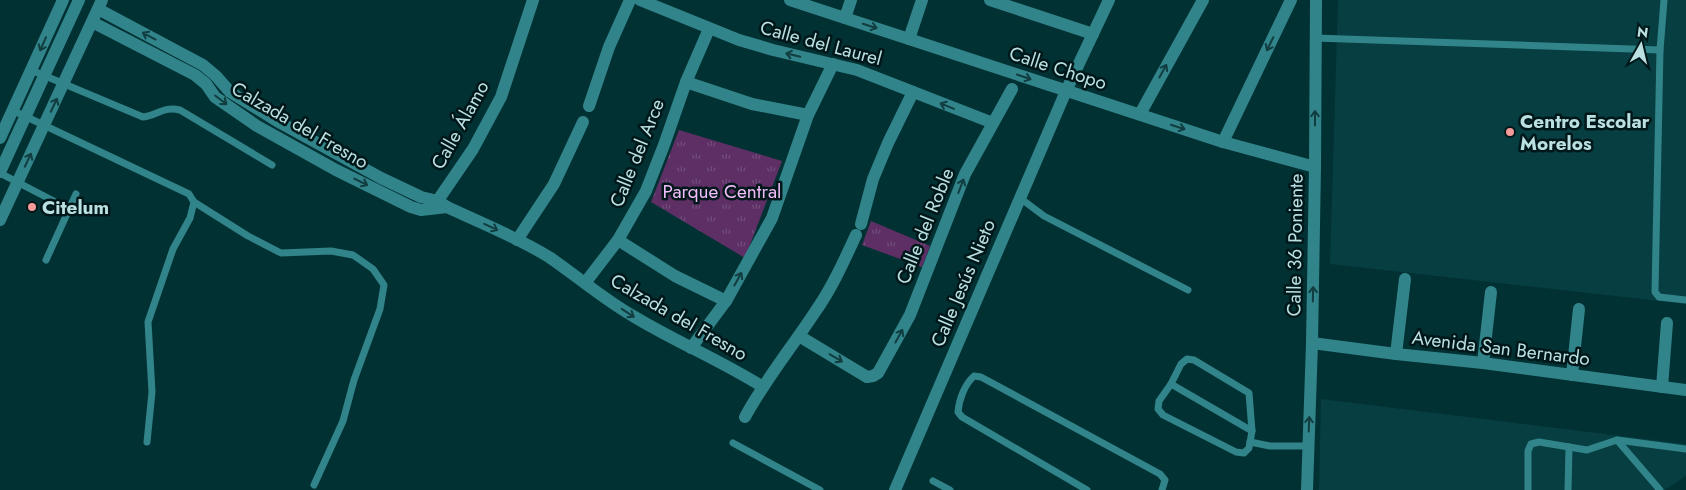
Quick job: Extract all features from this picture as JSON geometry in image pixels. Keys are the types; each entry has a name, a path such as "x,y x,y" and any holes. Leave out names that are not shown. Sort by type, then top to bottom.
{"street":[{"path":"0,138 63,0"},
{"path":"0,172 78,0"},
{"name":"Calle Álamo","path":"439,205 473,149 501,97 533,0"},
{"path":"589,106 609,48 630,0"},
{"name":"Calle del Laurel","path":"640,0 709,28 773,50 865,73 992,123"},
{"name":"Calle Chopo","path":"791,0 1066,92 1223,142 1316,166"},
{"path":"845,18 851,0"},
{"path":"909,39 922,0"},
{"path":"990,0 1093,34"},
{"name":"Calle Jesús Nieto","path":"896,490 1066,92 1109,0"},
{"path":"1140,114 1202,0"},
{"path":"1223,142 1291,0"},
{"name":"Calle 36 Poniente","path":"1307,490 1316,166 1316,0"},
{"path":"0,220 100,4"},
{"name":"Calzada del Fresno","path":"100,4 176,58 277,121 381,178 517,240 547,256 630,315 732,368 763,387"},
{"name":"Calzada del Fresno","path":"92,22 176,58"},
{"name":"Calle del Arce","path":"585,282 618,240 646,190 686,82 709,28"},
{"path":"691,348 726,301 772,218 808,115 833,64"},
{"path":"686,82 752,104 808,115"},
{"name":"Calle del Roble","path":"799,336 867,377 878,373 910,315 965,174 1012,89"},
{"path":"745,417 836,277 858,229 873,179 913,92"},
{"path":"517,240 554,184 583,122"},
{"path":"618,240 675,276 726,301"},
{"path":"1396,354 1405,279"},
{"path":"1483,363 1491,292"},
{"path":"1572,375 1578,309"},
{"path":"1662,387 1667,323"},
{"name":"Avenida San Bernardo","path":"1312,343 1686,390"}],"lane":[{"path":"1664,0 1660,50 1655,292 1659,297 1686,300"},
{"path":"1315,38 1660,50"},
{"path":"31,70 142,117 154,116 170,108 180,110 272,165"},
{"path":"12,110 189,194 194,202 248,236 281,253 331,251 353,255 373,269 384,285 380,309 354,380 343,421 314,485"},
{"path":"0,172 69,209"},
{"path":"46,260 76,194"},
{"path":"1020,198 1044,216 1188,290"},
{"path":"147,442 152,392 148,322 173,249 190,218 194,202"},
{"path":"1187,359 1194,360 1245,390 1250,397 1252,431 1249,448 1244,453 1236,452 1162,415 1158,409 1159,401 1171,384 1182,364 1187,359"},
{"path":"1087,490 962,417 958,412 958,405 968,381 974,376 981,376 1160,474 1165,480 1162,490"},
{"path":"1171,384 1252,431"},
{"path":"1617,440 1660,490"},
{"path":"1528,490 1528,451 1531,444 1539,442 1587,450 1617,440 1686,449"},
{"path":"1250,442 1270,446 1308,446"},
{"path":"733,443 820,490"},
{"path":"1568,490 1569,447"},
{"path":"933,481 950,490"}],"shaded area":[{"name":"Centro Escolar Morelos","path":"1338,0 1686,0 1686,304 1330,264"},
{"path":"1321,399 1686,444 1686,476 1665,490 1319,490"}],"green space":[{"name":"Parque Central","path":"679,130 782,161 745,258 651,202"},
{"path":"871,221 930,246 922,267 862,245"}],"place":[{"name":"Centro Escolar Morelos","path":"1510,132"},
{"name":"Citelum","path":"32,207"}]}
